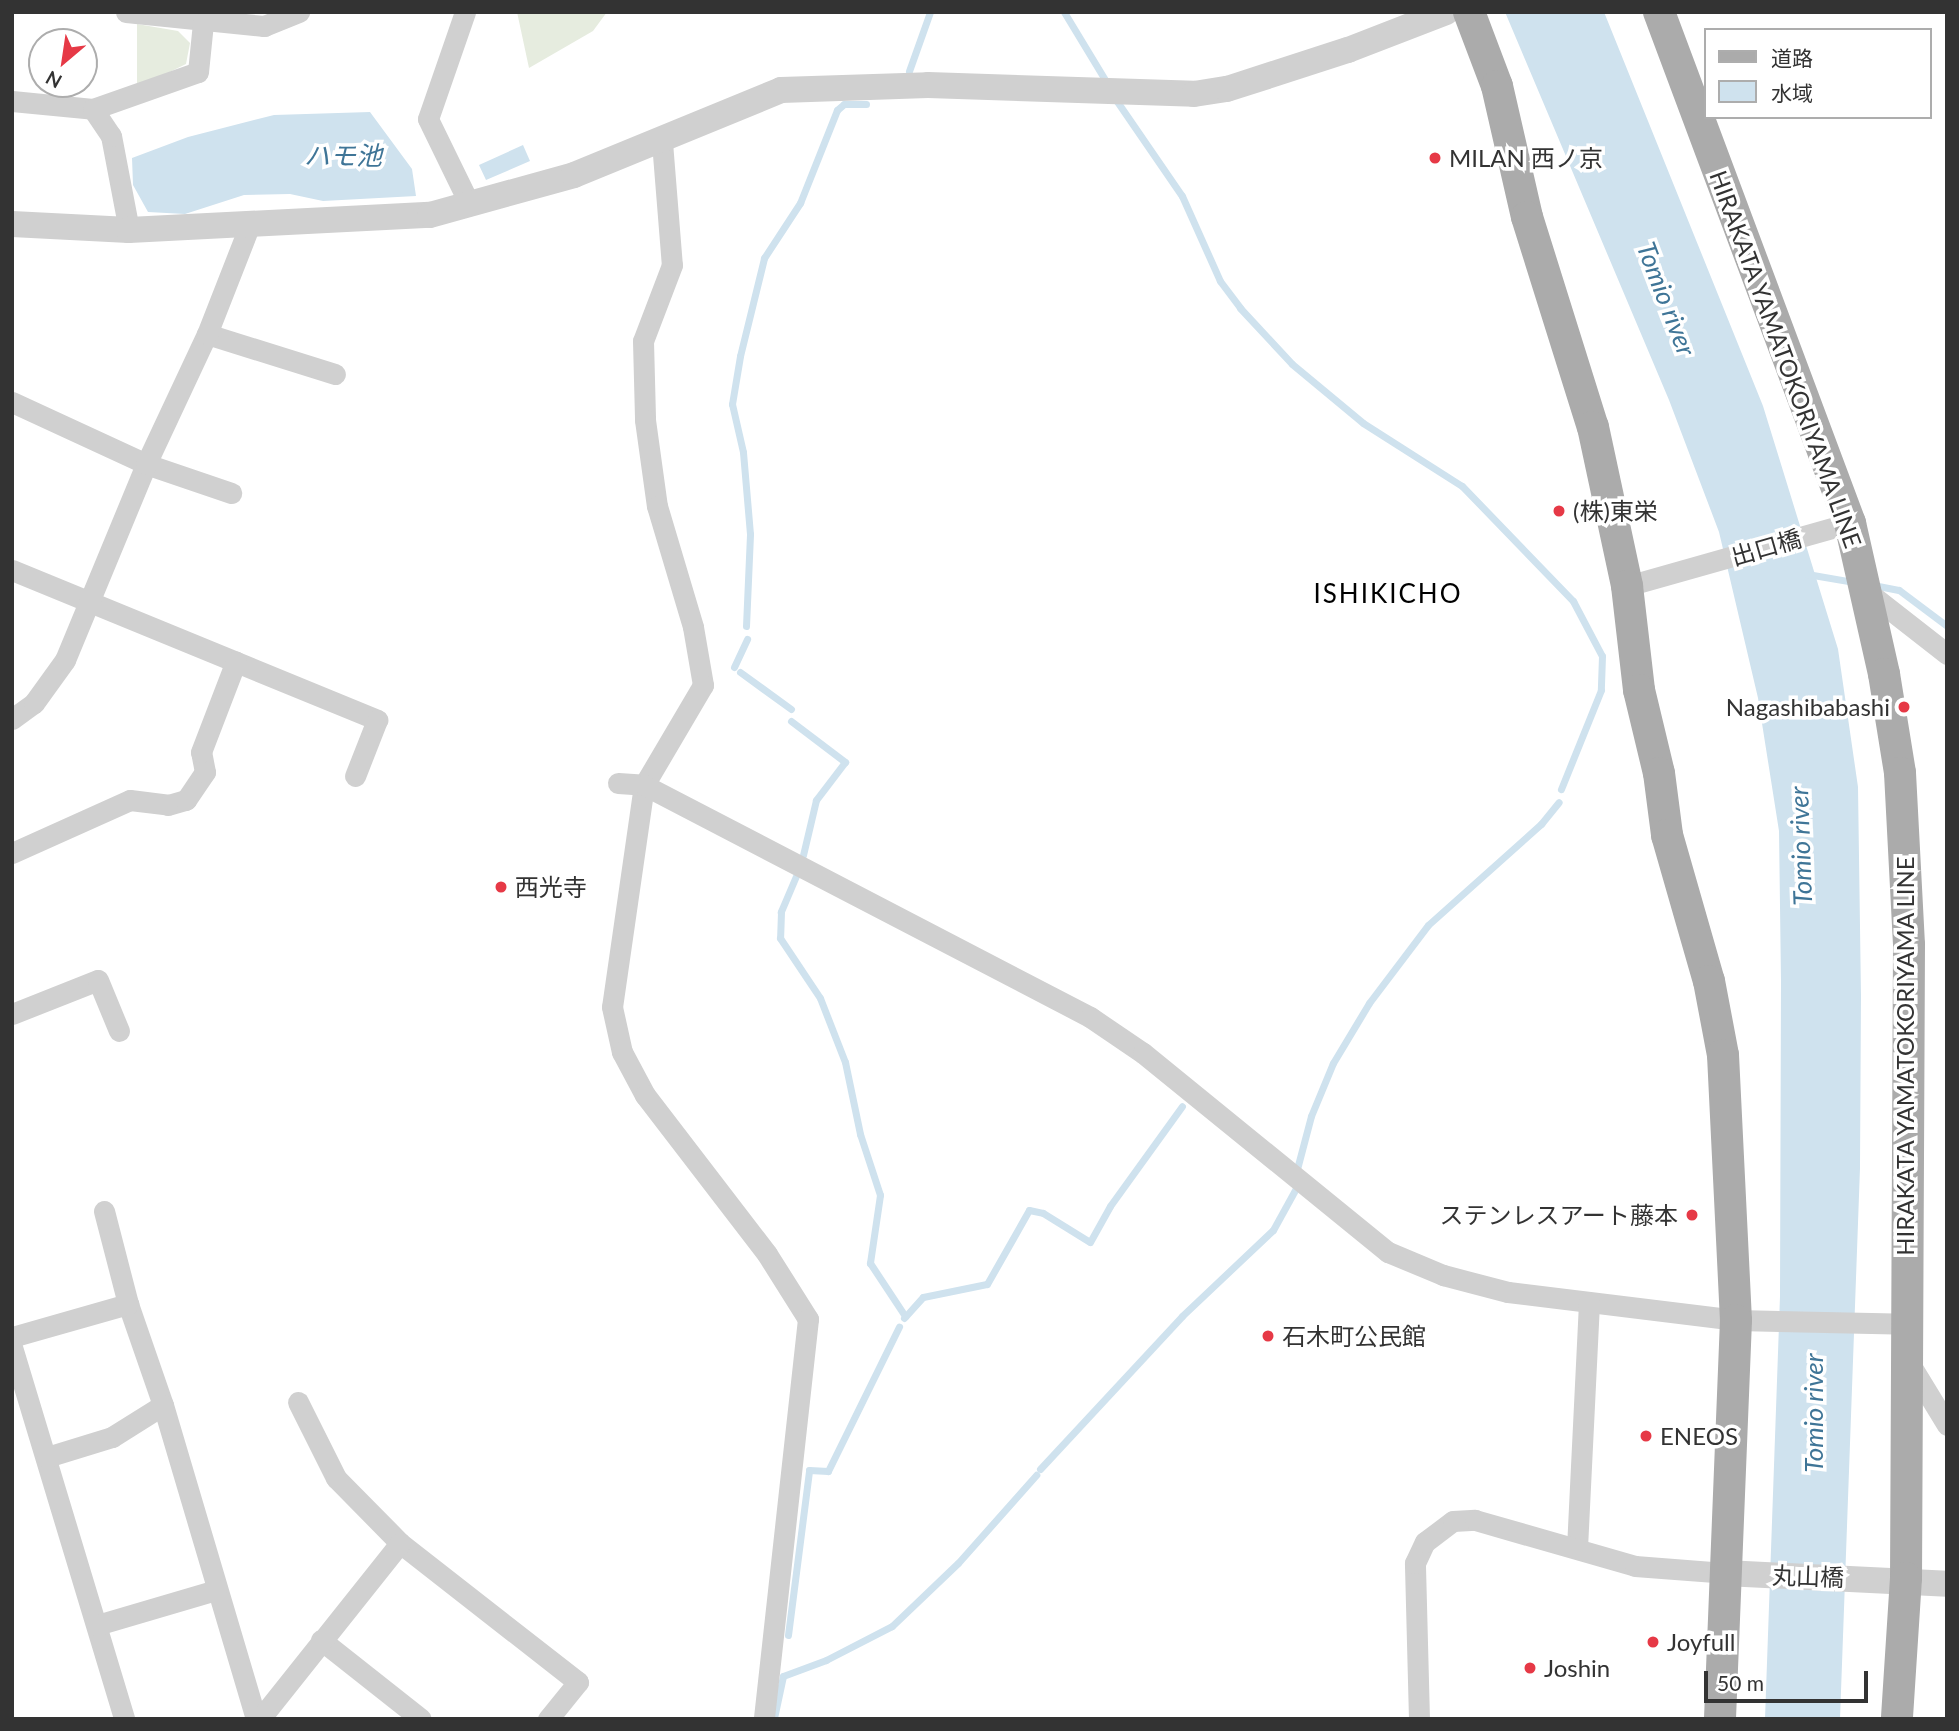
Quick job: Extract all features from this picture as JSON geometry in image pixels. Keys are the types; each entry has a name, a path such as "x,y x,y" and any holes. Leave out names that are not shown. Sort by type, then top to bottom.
{"main road":[{"path":"1469,12 1497,86 1527,217 1593,427 1628,586 1639,690 1659,773 1667,835 1709,981 1724,1055 1745,1319 1735,1574 1720,1719"},
{"name":"HIRAKATA YAMATOKORIYAMA LINE","path":"1659,12 1839,526 1865,590 1900,773 1909,945 1894,1323 1905,1356 1906,1578 1897,1719"}],"street":[{"path":"126,12 203,23 264,26 299,12"},
{"path":"465,12 428,119 470,205"},
{"path":"12,224 129,230 430,215 574,174 662,142 781,90 928,85 1205,92 1348,50 1446,12"},
{"path":"12,101 93,109 198,72 203,23"},
{"path":"93,109 111,136 129,230"},
{"path":"662,142 673,265 643,341 645,420 657,506 693,627 703,685 645,785 612,1007 622,1052 645,1096 767,1254 808,1318 764,1719"},
{"path":"12,719 34,703 65,660 93,603 146,464 207,334 251,222"},
{"path":"207,334 335,374"},
{"path":"12,402 146,464 232,493"},
{"name":"出口橋","path":"1628,586 1839,526"},
{"path":"12,570 377,720 355,776"},
{"path":"1865,590 1947,654"},
{"path":"12,853 130,800 168,805 186,800 205,772 201,752 236,661"},
{"path":"618,783 645,785 1090,1017 1143,1053 1388,1252 1443,1275 1508,1292 1745,1319 1894,1323"},
{"path":"12,1014 98,980 118,1031"},
{"path":"104,1211 128,1304 163,1405 216,1590 258,1719"},
{"path":"1577,1548 1589,1302"},
{"path":"12,1337 128,1304"},
{"path":"12,1347 124,1719"},
{"path":"1905,1356 1947,1425"},
{"path":"298,1402 335,1478 400,1543 578,1682 548,1719"},
{"path":"47,1457 112,1437 163,1405"},
{"path":"1419,1719 1415,1574 1425,1542 1453,1521 1475,1520 1636,1566 1735,1574"},
{"path":"258,1719 400,1543"},
{"name":"丸山橋","path":"1735,1574 1906,1578 1947,1584"},
{"path":"97,1625 216,1590"},
{"path":"321,1640 421,1719"}],"shaded area":[{"path":"517,12 607,12 593,31 529,68"},
{"path":"137,24 178,31 190,43 186,64 137,88"}],"water":[{"name":"Tomio river","path":"1505,12 1604,12 1763,406 1838,649 1858,787 1861,996 1860,1168 1840,1719 1765,1719 1780,1296 1781,982 1779,831 1758,698 1719,532 1669,400"},
{"name":"ハモ池","path":"370,112 412,169 416,196 323,201 290,194 244,195 185,214 148,212 133,185 132,158 188,137 274,115"},
{"path":"523,145 530,161 486,180 479,165"}],"waterway":[{"path":"909,71 930,12"},
{"path":"1064,12 1107,83"},
{"path":"1114,97 1182,196 1220,281 1240,308 1292,364 1363,423 1462,486 1573,601 1602,656 1601,690 1561,789"},
{"path":"746,626 750,534 743,452 732,404 740,356 764,258 800,203 837,110 844,104 866,104"},
{"path":"1807,574 1854,582"},
{"path":"1873,585 1899,590 1947,626"},
{"path":"734,667 747,639"},
{"path":"740,672 791,709"},
{"path":"791,721 845,762 816,800 803,855"},
{"path":"1297,1169 1311,1116 1333,1063 1369,1003 1428,925 1541,824 1559,802"},
{"path":"796,876 781,912 780,938 820,998 845,1062 860,1134 880,1195 870,1263 905,1316"},
{"path":"904,1318 923,1297 987,1284 1029,1210 1043,1213 1090,1242 1110,1206 1182,1106"},
{"path":"1040,1469 1182,1316 1273,1230 1295,1190"},
{"path":"788,1635 809,1470 828,1471 899,1327"},
{"path":"774,1718 783,1676 826,1660 892,1626 958,1563 1036,1475"}],"place":[{"name":"MILAN 西ノ京","path":"1435,158"},
{"name":"(株)東栄","path":"1559,511"},
{"name":"Nagashibabashi","path":"1904,707"},
{"name":"西光寺","path":"501,887"},
{"name":"ステンレスアート藤本","path":"1692,1215"},
{"name":"石木町公民館","path":"1268,1336"},
{"name":"ENEOS","path":"1646,1436"},
{"name":"Joyfull","path":"1653,1642"},
{"name":"Joshin","path":"1530,1668"}],"district":[{"name":"ISHIKICHO","path":"1388,594"}]}
